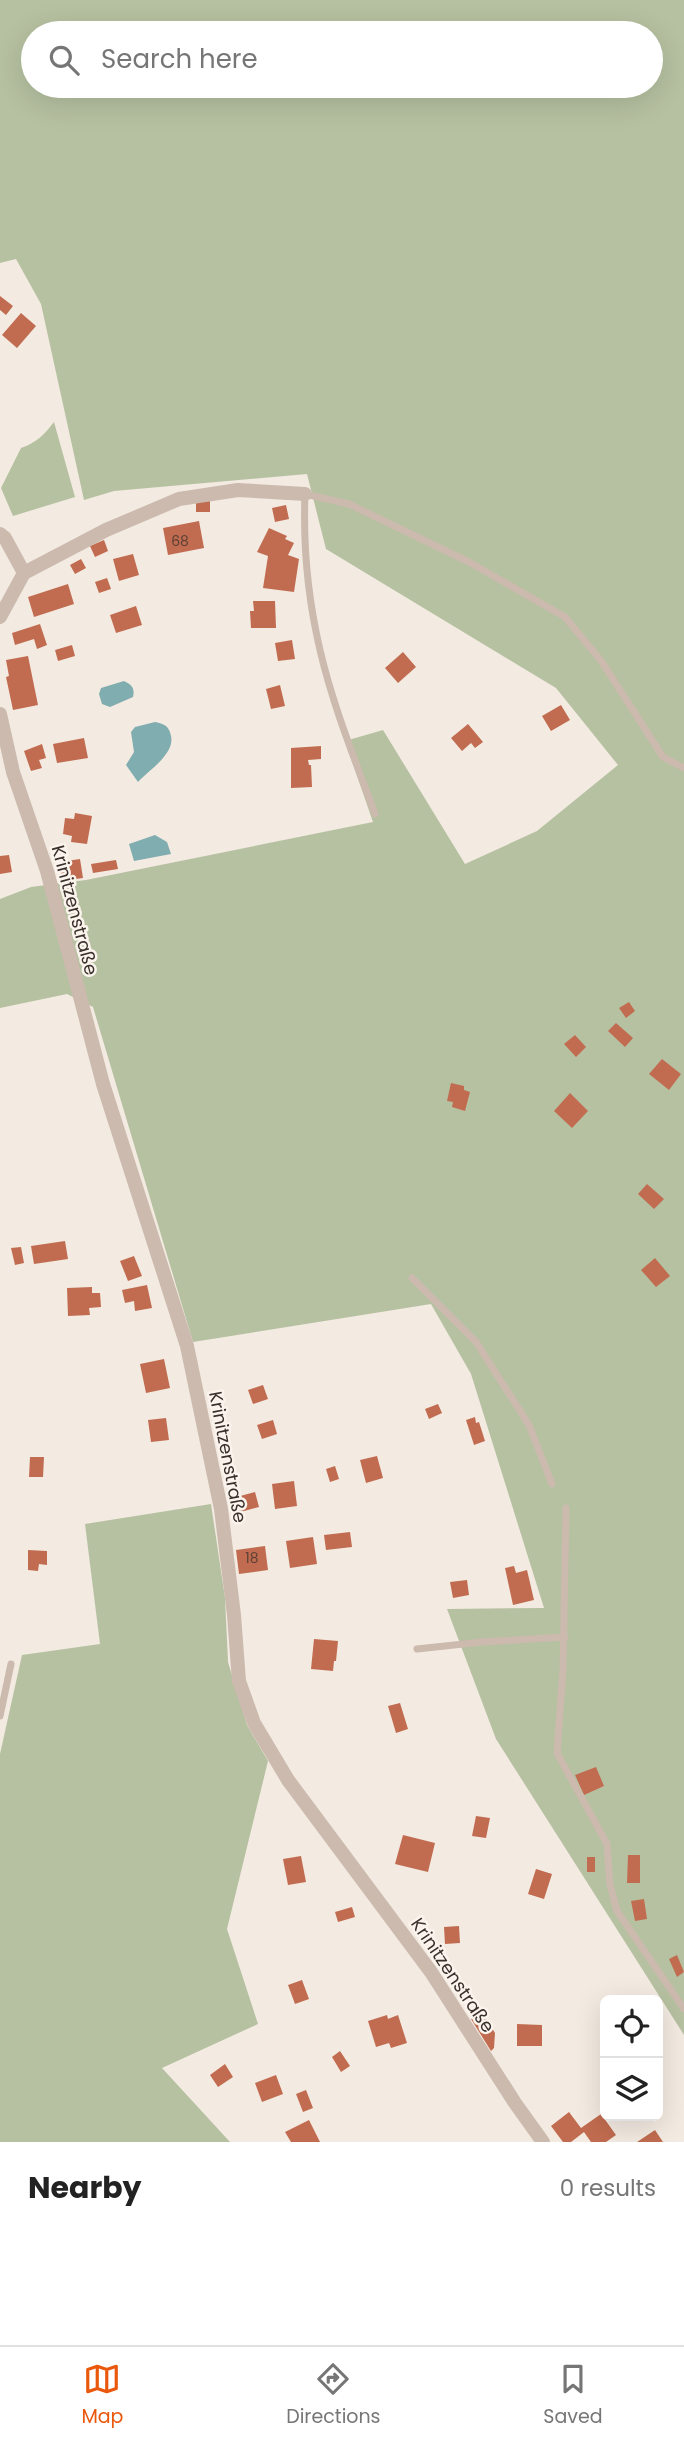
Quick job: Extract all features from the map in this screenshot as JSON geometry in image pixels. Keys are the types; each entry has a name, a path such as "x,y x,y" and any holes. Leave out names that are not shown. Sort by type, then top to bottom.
{"street":[{"path":"0,617 24,573 106,530 179,499 238,490 305,494"},
{"path":"0,534 5,538 24,573"},
{"name":"Krinitzenstraße","path":"0,714 13,772 47,871 103,1084 187,1346 221,1510 239,1681 254,1723 288,1780 431,1972 543,2142"}],"lane":[{"path":"375,814 336,708 319,649 304,536 305,494 349,504 468,562 565,617 602,662 663,757 684,768"},
{"path":"412,1278 475,1342 529,1425 552,1484"},
{"path":"566,1508 565,1637 557,1753 607,1844 610,1885 617,1912 684,2009"},
{"path":"417,1649 565,1637"},
{"path":"0,1716 11,1664"}],"green space":[{"path":"0,0 684,0 684,2035 663,2002 663,1995 659,1995 496,1739 447,1609 544,1608 471,1374 431,1304 193,1342 93,1007 67,994 0,1008 0,899 31,887 86,880 373,822 345,741 383,730 465,864 537,831 618,765 556,688 326,549 307,474 114,491 84,500 41,304 16,259 0,263"},
{"path":"54,422 75,497 13,516 1,488 21,448 40,438"},
{"path":"211,1504 225,1598 228,1662 247,1725 268,1761 227,1929 258,2024 162,2068 230,2142 0,2142 0,1754 22,1655 100,1644 85,1524"}],"water":[{"path":"124,681 132,687 133,697 110,707 102,704 99,694 101,688"},
{"path":"155,722 168,728 171,743 160,761 138,782 126,765 134,752 131,732 135,727"},
{"path":"155,835 167,842 171,854 134,861 129,844"}],"building":[{"path":"0,296 13,306 6,315 0,310"},
{"path":"21,313 36,326 17,348 2,335"},
{"path":"196,501 210,501 210,512 196,512"},
{"path":"286,505 289,519 275,522 272,508"},
{"path":"199,521 204,548 168,555 163,528"},
{"path":"269,528 287,536 285,539 294,543 288,555 299,559 294,592 263,588 268,556 257,552"},
{"path":"104,540 108,551 95,557 90,546"},
{"path":"133,554 139,575 119,581 113,559"},
{"path":"81,559 86,568 75,574 70,565"},
{"path":"107,578 111,589 99,593 95,582"},
{"path":"68,584 74,604 34,617 28,597"},
{"path":"253,601 275,601 276,628 251,628 250,611 254,611"},
{"path":"136,606 142,625 116,633 110,615"},
{"path":"40,624 47,645 37,649 34,639 15,645 12,633"},
{"path":"292,640 295,659 278,661 275,643"},
{"path":"72,645 75,656 58,661 55,650"},
{"path":"403,652 416,667 398,683 385,668"},
{"path":"28,656 38,705 13,710 6,677 9,676 6,660"},
{"path":"280,685 285,706 271,709 266,689"},
{"path":"561,705 570,720 551,731 542,716"},
{"path":"468,724 483,742 475,748 471,743 462,751 451,738"},
{"path":"84,738 88,758 57,763 53,744"},
{"path":"42,744 46,758 39,760 42,768 31,771 24,751"},
{"path":"321,746 321,759 308,760 311,765 312,787 291,788 291,748"},
{"path":"75,813 92,816 87,844 71,842 72,836 63,834 65,818 74,819"},
{"path":"9,855 12,872 0,874 0,856"},
{"path":"80,859 83,878 62,881 60,862"},
{"path":"116,860 118,869 93,873 91,864"},
{"path":"629,1002 635,1011 626,1018 619,1008"},
{"path":"616,1023 633,1038 625,1047 608,1031"},
{"path":"575,1035 586,1047 576,1057 564,1044"},
{"path":"662,1059 681,1074 669,1090 649,1074"},
{"path":"451,1083 464,1086 464,1090 470,1092 465,1111 452,1107 453,1102 447,1101"},
{"path":"570,1093 588,1111 572,1128 554,1111"},
{"path":"647,1184 664,1199 654,1209 638,1194"},
{"path":"65,1241 68,1259 34,1264 31,1246"},
{"path":"21,1247 24,1263 15,1265 11,1248"},
{"path":"134,1256 142,1276 128,1281 120,1261"},
{"path":"655,1258 670,1276 656,1287 641,1270"},
{"path":"147,1285 152,1308 135,1311 134,1301 125,1303 122,1290"},
{"path":"92,1287 92,1293 100,1293 101,1307 89,1308 90,1315 68,1316 67,1288"},
{"path":"164,1359 170,1388 146,1393 140,1364"},
{"path":"263,1385 268,1399 253,1404 248,1390"},
{"path":"438,1404 442,1413 429,1419 425,1409"},
{"path":"475,1417 485,1441 474,1445 466,1420"},
{"path":"166,1418 169,1440 151,1442 148,1420"},
{"path":"273,1420 277,1434 262,1439 257,1425"},
{"path":"377,1456 383,1478 366,1483 360,1460"},
{"path":"30,1457 44,1457 43,1477 29,1477"},
{"path":"335,1466 339,1479 330,1482 326,1469"},
{"path":"294,1481 297,1506 275,1509 272,1484"},
{"path":"255,1492 259,1507 233,1514 229,1499"},
{"path":"350,1532 352,1547 326,1550 324,1535"},
{"path":"313,1537 317,1564 290,1568 286,1541"},
{"path":"265,1546 268,1570 239,1574 236,1550"},
{"path":"28,1550 47,1551 47,1565 39,1564 38,1571 28,1570"},
{"path":"514,1566 516,1573 527,1570 534,1600 513,1605 505,1568"},
{"path":"467,1580 469,1595 453,1598 450,1582"},
{"path":"314,1639 338,1641 333,1671 311,1669"},
{"path":"400,1703 408,1729 396,1733 388,1706"},
{"path":"596,1767 604,1786 584,1795 575,1775"},
{"path":"476,1816 490,1818 486,1838 472,1836"},
{"path":"403,1835 435,1843 428,1872 395,1864"},
{"path":"628,1855 640,1855 640,1883 627,1883"},
{"path":"301,1856 306,1882 288,1885 283,1859"},
{"path":"587,1857 595,1857 595,1872 587,1872"},
{"path":"536,1869 552,1874 544,1899 528,1894"},
{"path":"644,1899 647,1919 635,1921 631,1901"},
{"path":"352,1907 355,1917 338,1922 335,1912"},
{"path":"459,1926 460,1943 445,1944 444,1927"},
{"path":"677,1955 684,1972 677,1977 669,1959"},
{"path":"302,1980 309,1999 295,2004 288,1985"},
{"path":"482,2012 495,2033 494,2048 491,2051 471,2019"},
{"path":"387,2015 388,2019 398,2015 407,2043 391,2048 389,2043 376,2047 368,2021"},
{"path":"517,2024 542,2025 542,2046 517,2046"},
{"path":"340,2051 350,2066 341,2072 332,2057"},
{"path":"225,2064 233,2077 218,2087 210,2075"},
{"path":"276,2075 283,2094 262,2102 255,2083"},
{"path":"306,2090 313,2108 303,2112 296,2094"},
{"path":"569,2112 581,2128 600,2115 600,2121 606,2121 616,2135 606,2142 591,2142 584,2132 571,2142 563,2142 551,2126"},
{"path":"309,2120 320,2142 291,2142 285,2132"},
{"path":"655,2130 663,2142 637,2142"}]}
